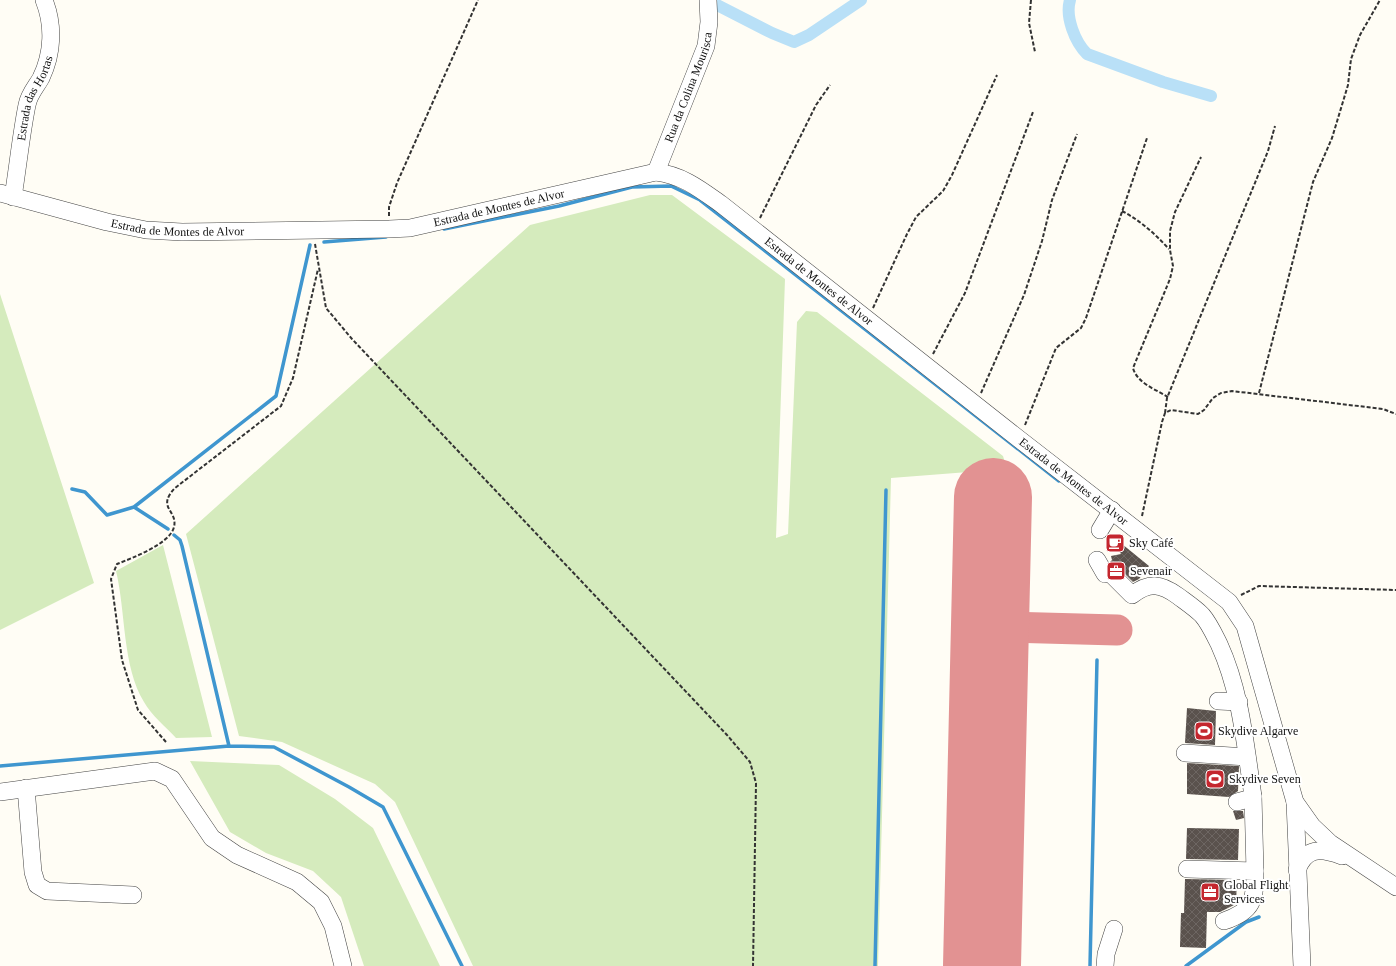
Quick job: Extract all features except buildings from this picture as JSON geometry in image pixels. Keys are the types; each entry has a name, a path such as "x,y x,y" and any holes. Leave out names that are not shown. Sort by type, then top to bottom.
{"street":[{"name":"Estrada das Hortas","path":"6,195 27,104 47,65 52,31 48,10 44,0"},
{"name":"Rua da Colina Mourisca","path":"656,172 706,46 709,22 708,0"},
{"name":"Estrada de Montes de Alvor","path":"6,195 107,222 146,230 182,232 389,230 410,228 656,172 669,174 687,180 754,230 1229,602 1245,626 1295,802 1319,833 1358,863 1396,887"},
{"path":"1100,530 1112,510"},
{"path":"1097,560 1105,574 1110,572 1132,595 1144,587 1153,585 1167,588 1202,615 1212,629 1226,660 1239,702 1253,796 1255,871 1253,901 1246,909 1234,917 1224,920"},
{"path":"1218,701 1239,702"},
{"path":"1185,753 1247,757"},
{"path":"0,792 155,771 172,779 212,838 237,855 297,882 321,902 333,926 343,966"},
{"path":"26,788 33,872 37,885 47,891 133,895"},
{"path":"1236,802 1253,796"},
{"path":"1295,802 1302,852 1297,870 1302,966"},
{"path":"1302,852 1319,833"},
{"path":"1302,852 1320,850 1328,851 1358,863"},
{"path":"1187,869 1255,871"},
{"path":"1105,966 1106,954 1114,929"}],"path":[{"path":"389,230 388,208 397,183 478,0"},
{"path":"1031,0 1029,23 1035,52"},
{"path":"1259,393 1312,182 1332,138 1348,85 1351,59 1360,35 1380,0"},
{"path":"868,320 890,269 916,217 943,191 952,175 997,75"},
{"path":"754,230 816,105 830,85"},
{"path":"927,366 965,293 1033,112"},
{"path":"1139,531 1168,397 1268,151 1275,126"},
{"path":"976,405 1024,295 1042,241 1058,180 1077,134"},
{"path":"1019,439 1056,348 1081,328 1086,318 1147,138"},
{"path":"1168,397 1140,381 1135,376 1133,368 1170,279 1173,266 1170,250 1170,230 1175,212 1201,157"},
{"path":"1122,211 1135,217 1154,233 1170,250"},
{"path":"313,230 318,269 326,308 352,339 716,723 750,762 756,783 753,966"},
{"path":"166,742 138,710 122,660 111,578 118,564 141,554 163,541 174,529 174,522 166,500 174,488 281,406 293,378 318,269"},
{"path":"1165,414 1171,410 1198,414 1204,410 1213,398 1221,393 1232,391 1259,393 1383,409 1396,414"},
{"path":"1229,602 1258,586 1396,590"}],"green space":[{"path":"650,195 672,195 785,279 776,538 788,534 797,322 806,311 817,312 1003,456 1007,469 891,478 878,966 473,966 395,802 375,784 282,742 239,736 186,534 530,225"},
{"path":"0,294 94,583 0,630"},
{"path":"163,545 212,737 176,738 147,707 137,688 132,672 128,656 116,571"},
{"path":"190,761 279,765 335,799 373,828 440,966 364,966 341,897 313,871 266,853 230,832"}],"waterway":[{"path":"717,5 772,33 794,42 809,35 861,0"},
{"path":"1070,0 1069,14 1072,29 1079,43 1087,54 1163,82 1211,96"},
{"path":"444,229 559,206 632,187 671,186 700,200 1059,481"},
{"path":"324,242 386,237"},
{"path":"72,489 85,492 107,515 134,507 276,396 310,245"},
{"path":"875,966 886,490"},
{"path":"134,507 168,529"},
{"path":"174,535 180,540 182,546 229,746"},
{"path":"1090,966 1097,660"},
{"path":"0,766 229,746 274,747 383,807 462,966"},
{"path":"1186,966 1246,922 1259,917"}],"taxiway":[{"path":"990,614 995,622 1004,627 1117,630"}],"runway":[{"path":"982,966 993,497"}],"place":[{"name":"Sky Café","path":"1115,543"},
{"name":"Sevenair","path":"1116,571"},
{"name":"Skydive Algarve","path":"1204,731"},
{"name":"Skydive Seven","path":"1215,779"},
{"name":"Global Flight Services","path":"1210,892"}]}
